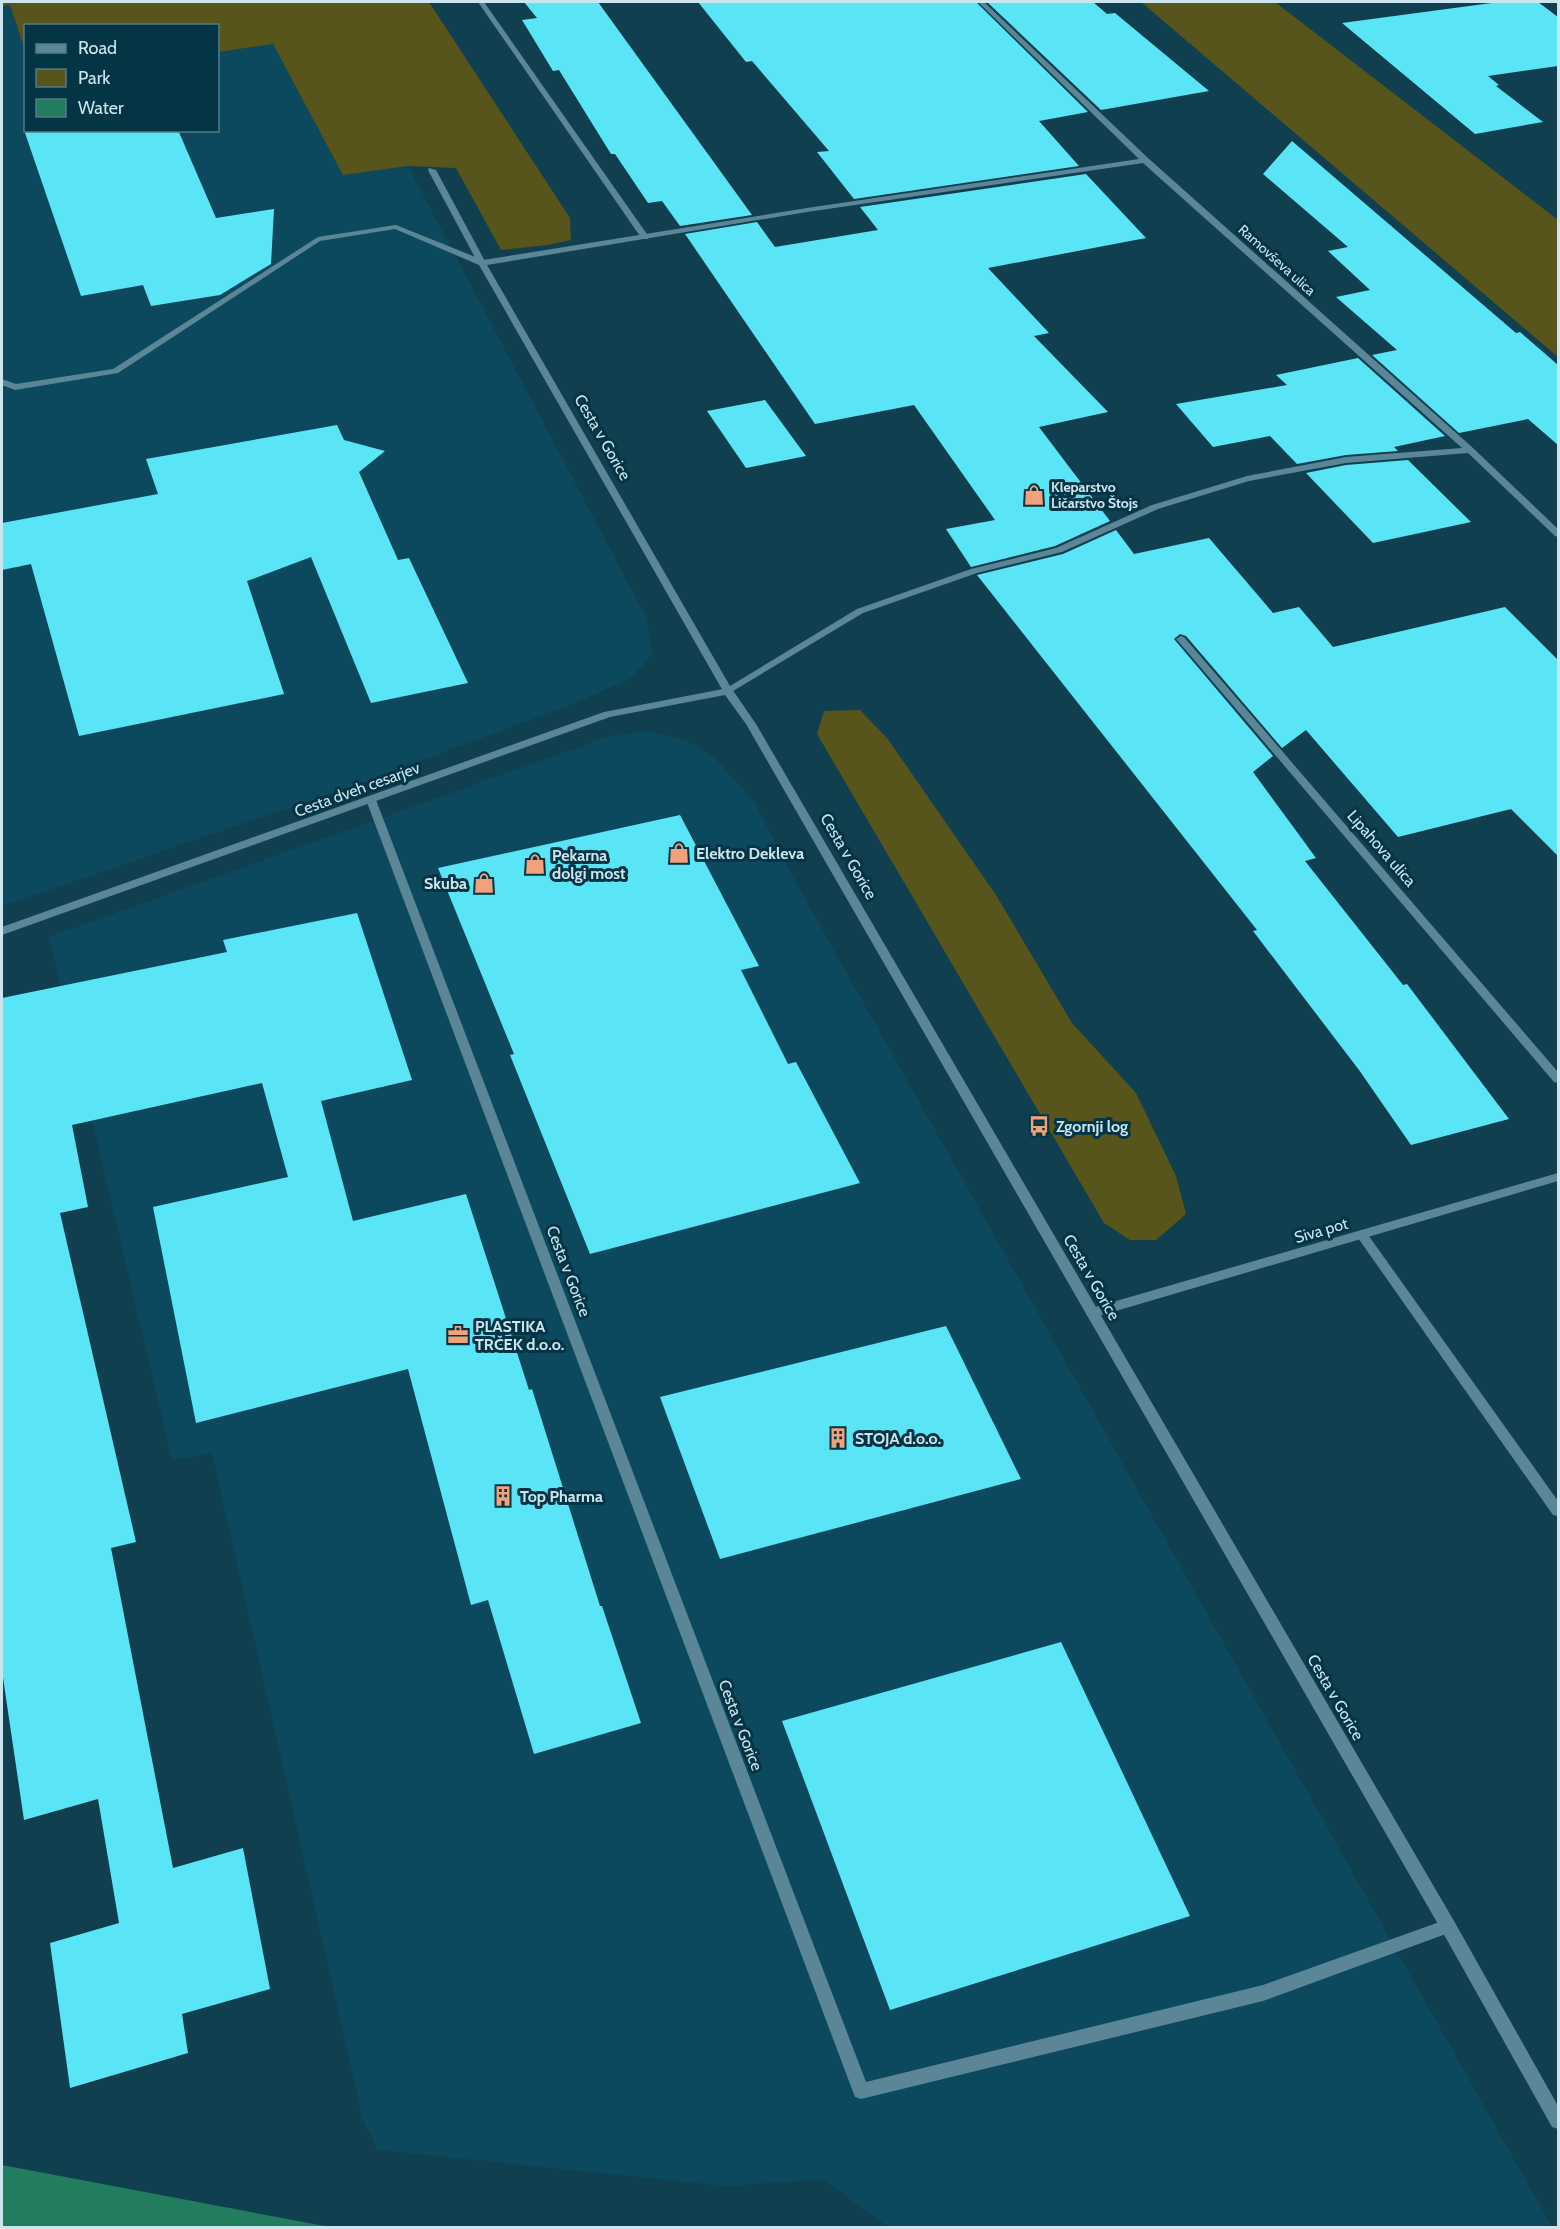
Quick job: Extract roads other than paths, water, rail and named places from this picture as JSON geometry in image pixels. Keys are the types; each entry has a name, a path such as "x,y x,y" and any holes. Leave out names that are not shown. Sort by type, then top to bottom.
{"street":[{"path":"480,2 645,237"},
{"name":"Ramovševa ulica","path":"981,2 1145,160 1470,450 1558,534"},
{"path":"2,382 15,387 115,371 318,239 396,227 482,263 1145,160"},
{"name":"Cesta v Gorice","path":"432,170 482,263 728,691 757,735 1448,1926 1558,2121"},
{"path":"728,691 860,611 974,571 1059,549 1155,507 1247,479 1346,460 1470,450"},
{"name":"Lipahova ulica","path":"1181,639 1558,1078"},
{"name":"Cesta dveh cesarjev","path":"2,931 608,714 728,691"},
{"name":"Cesta v Gorice","path":"371,800 861,2091 1263,1994 1448,1926"},
{"name":"Siva pot","path":"1092,1313 1558,1177"},
{"path":"1362,1235 1558,1511"}],"water":[{"path":"2,2165 330,2227 2,2227"}],"place":[{"name":"Kleparstvo Ličarstvo Štojs","path":"1034,495"},
{"name":"Elektro Dekleva","path":"679,853"},
{"name":"Pekarna dolgi most","path":"535,864"},
{"name":"Skuba","path":"484,883"},
{"name":"Zgornji log","path":"1039,1126"},
{"name":"PLASTIKA TRČEK d.o.o.","path":"458,1335"},
{"name":"STOJA d.o.o.","path":"838,1438"},
{"name":"Top Pharma","path":"503,1496"}]}
